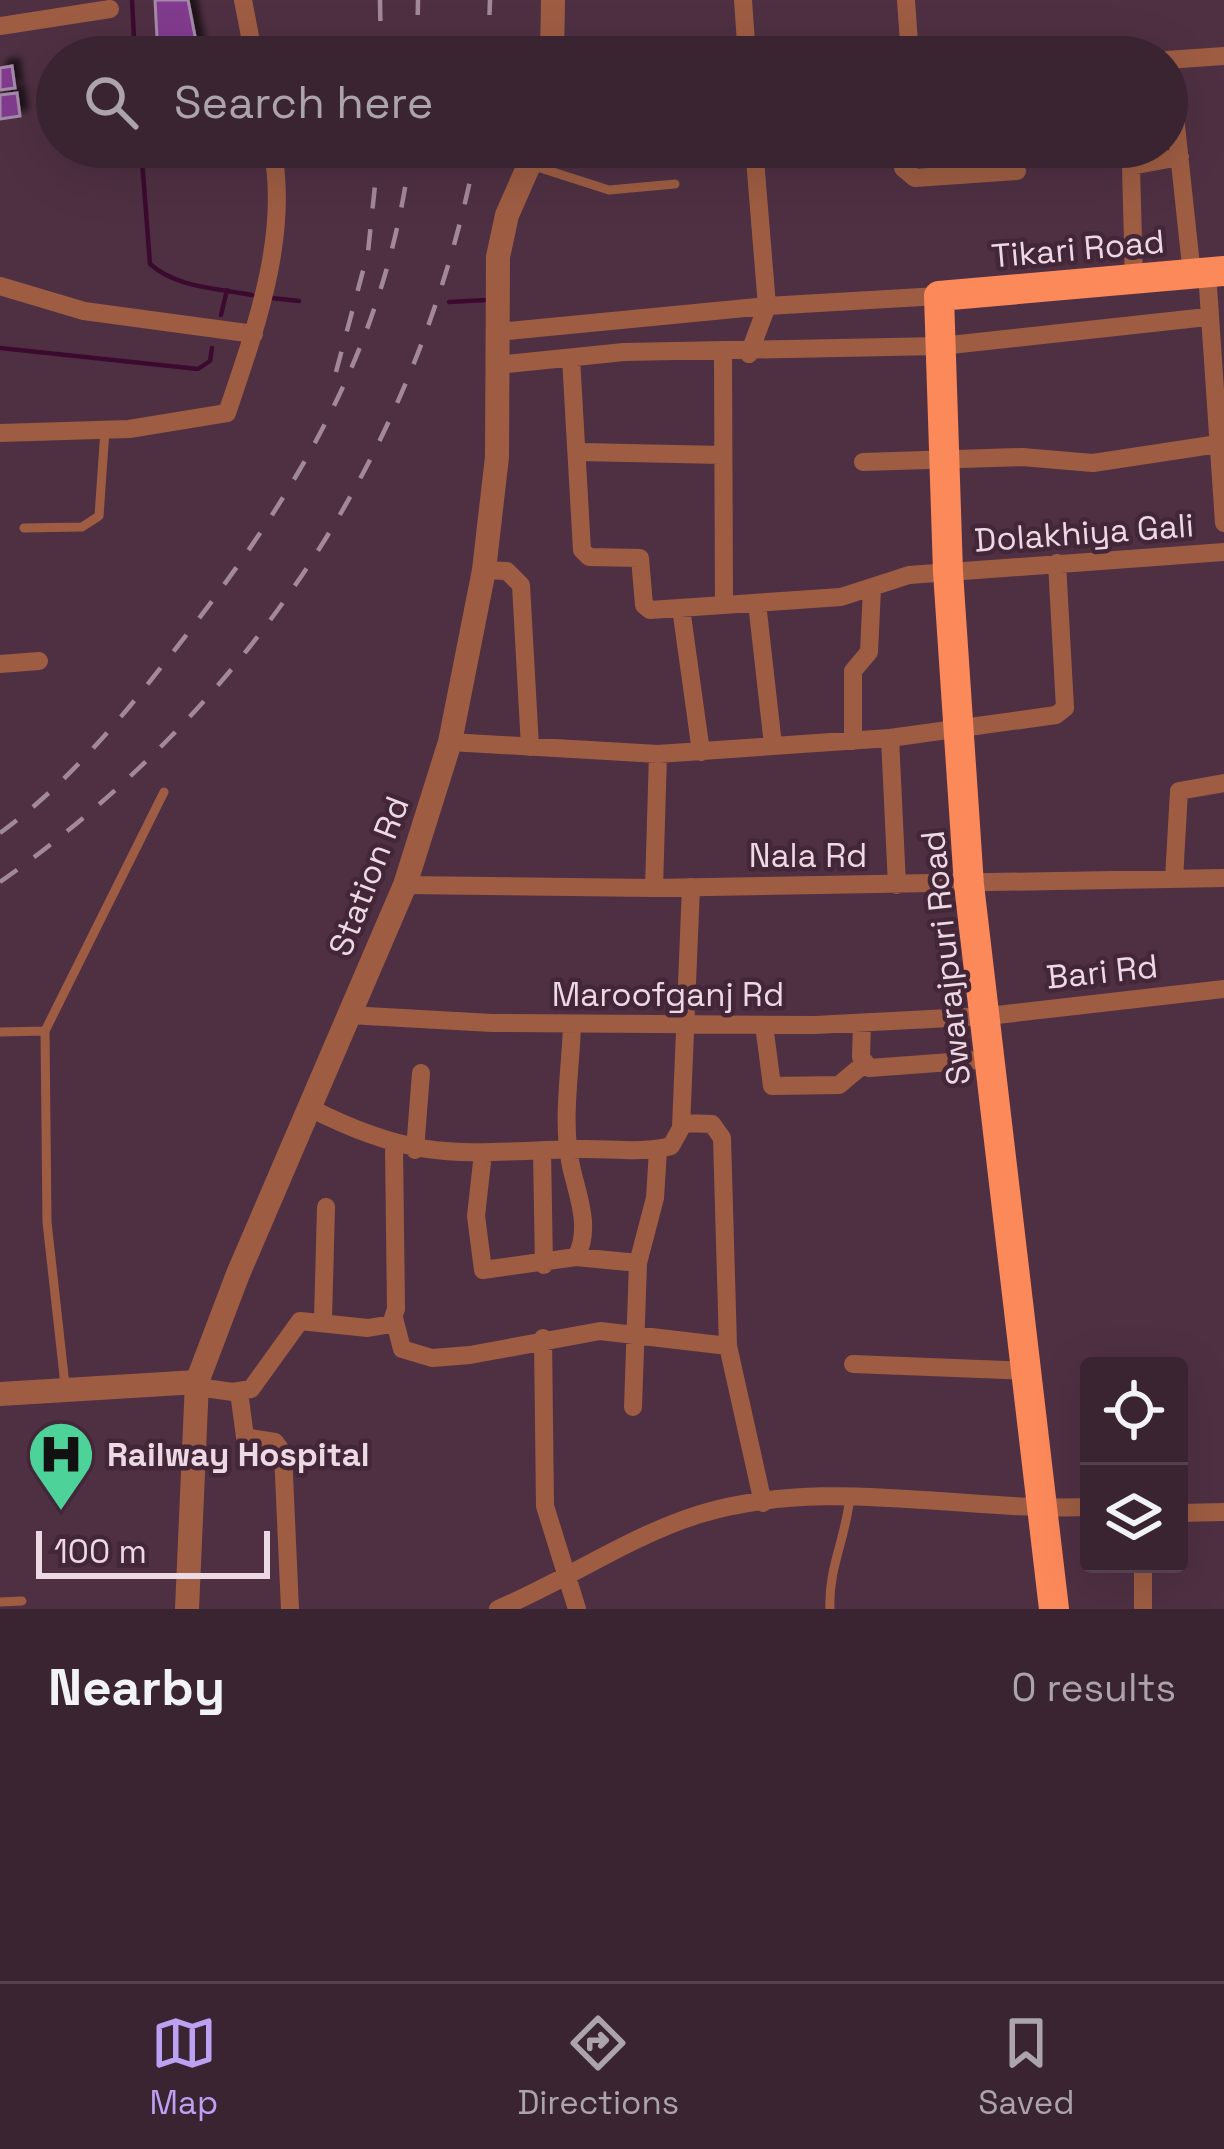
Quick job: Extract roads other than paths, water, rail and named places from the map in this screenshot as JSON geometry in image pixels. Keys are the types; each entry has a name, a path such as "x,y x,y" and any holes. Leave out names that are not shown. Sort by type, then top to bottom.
{"highway":[{"name":"Tikari Road","path":"939,296 1208,272"},
{"name":"Swarajpuri Road","path":"939,296 948,572 969,885 1030,1371 1054,1609"}],"street":[{"path":"243,0 250,36"},
{"path":"552,36 553,0"},
{"path":"743,0 746,36"},
{"path":"906,0 909,36"},
{"path":"0,26 110,9"},
{"path":"1188,59 1224,56"},
{"path":"0,434 105,430 226,413 254,334 274,242 272,168"},
{"name":"Station Rd","path":"187,1609 197,1384 405,885 451,742 484,570 496,457 498,257 507,215 529,168"},
{"path":"749,353 766,306 756,168"},
{"path":"903,168 915,178 1017,171"},
{"path":"1131,168 1134,281"},
{"path":"1183,168 1208,272 1207,317 1224,523"},
{"path":"0,286 84,311 254,334"},
{"path":"498,332 766,306 939,296"},
{"path":"497,365 664,350 749,353 941,346 1207,317"},
{"path":"723,353 724,605"},
{"path":"571,358 584,555 640,558 646,608 681,608 701,752"},
{"path":"863,462 1022,457 1093,463 1218,444"},
{"path":"580,452 723,454"},
{"name":"Dolakhiya Gali","path":"681,608 841,597 909,575 1224,552"},
{"path":"451,742 658,754 701,752 890,739 1062,712 1057,563"},
{"path":"484,570 507,571 521,585 530,747"},
{"path":"853,741 853,671 869,652 872,588"},
{"path":"757,603 773,745"},
{"path":"0,664 39,661"},
{"path":"890,739 897,885"},
{"path":"655,888 658,754"},
{"path":"1174,879 1179,790 1224,783"},
{"name":"Nala Rd","path":"405,885 655,888 1218,878"},
{"path":"310,1108 394,1146 415,1150 483,1153 671,1146 681,1123 691,887"},
{"name":"Bari Rd","path":"988,1016 1224,989"},
{"name":"Maroofganj Rd","path":"349,1015 572,1024 764,1025 988,1016"},
{"path":"862,1023 864,1064"},
{"path":"572,1024 568,1149 580,1193 583,1242 576,1257"},
{"path":"764,1025 772,1086 839,1085 864,1064"},
{"path":"864,1064 876,1069 992,1059"},
{"path":"415,1150 421,1073"},
{"path":"681,1123 712,1124 722,1138 728,1346 763,1503"},
{"path":"394,1146 394,1318 402,1349 432,1358 543,1338 635,1332 728,1346"},
{"path":"633,1407 638,1263 655,1198 658,1150"},
{"path":"542,1151 544,1265"},
{"path":"483,1153 476,1216 479,1265 488,1271 576,1257 638,1263"},
{"path":"323,1320 326,1207"},
{"path":"0,1394 197,1384 238,1392 259,1382 295,1325 323,1320 381,1328 394,1318"},
{"path":"543,1338 545,1506 577,1609"},
{"path":"854,1364 1030,1371"},
{"path":"238,1392 245,1437 275,1442 283,1453 290,1609"},
{"path":"498,1609 697,1515 763,1503 850,1495 1080,1507"},
{"path":"1188,1513 1224,1512"},
{"path":"1143,1573 1144,1609"}],"lane":[{"path":"560,168 609,190 675,184"},
{"path":"24,528 82,527 99,516 105,430"},
{"path":"66,1390 45,1183 45,1030 164,792"},
{"path":"0,1031 45,1030"},
{"path":"830,1609 830,1568 848,1524 850,1495"},
{"path":"0,1602 22,1601"}],"waterway":[{"path":"132,0 134,36"},
{"path":"143,168 150,264 185,283 252,295"},
{"path":"221,315 227,290"},
{"path":"272,298 299,301"},
{"path":"449,302 486,300"},
{"path":"0,348 198,369 210,361 212,348"}],"railway":[{"path":"380,0 381,36"},
{"path":"417,36 418,0"},
{"path":"489,36 490,0"},
{"path":"336,372 368,252 377,168"},
{"path":"0,833 73,770 137,698 221,589 298,473 358,351 381,287 408,168"},
{"path":"0,882 90,812 172,735 246,652 311,562 367,466 413,365 450,258 472,168"}],"place":[{"name":"Railway Hospital","path":"61,1513"}]}
